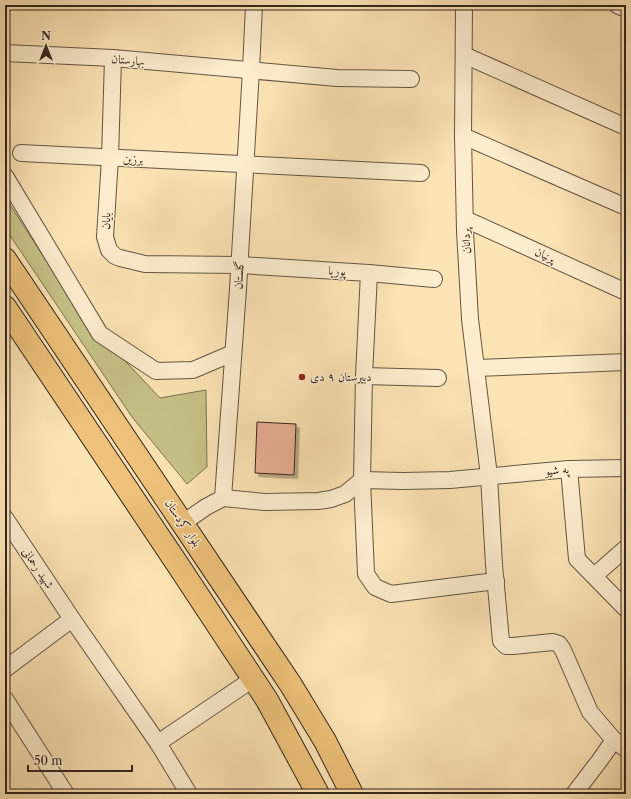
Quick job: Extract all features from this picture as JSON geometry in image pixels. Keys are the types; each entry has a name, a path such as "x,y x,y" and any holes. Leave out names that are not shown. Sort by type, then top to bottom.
{"main road":[{"name":"بلوار کردستان","path":"5,258 291,685 326,740 352,794"},
{"path":"5,307 267,700 318,794"},
{"path":"178,565 200,549"},
{"path":"267,700 291,685"}],"street":[{"name":"گلستان","path":"223,498 240,265 254,5"},
{"name":"پردانان","path":"464,5 463,136 470,319 489,476 501,641 506,646 553,642 559,644 590,712 620,744"},
{"path":"617,5 626,9"},
{"name":"بهارستان","path":"5,53 113,58 337,78 410,79"},
{"path":"464,55 626,127"},
{"name":"بایان","path":"113,58 110,158 105,237 109,250 115,256 120,258 145,264 240,265"},
{"path":"463,136 626,206"},
{"name":"برزین","path":"21,153 422,173"},
{"path":"5,176 100,334 156,371 193,370 233,353"},
{"name":"پرنیان","path":"465,219 626,292"},
{"name":"پوریا","path":"240,265 370,273 434,279"},
{"path":"370,273 364,376 362,480 366,574 375,587 391,594 496,581"},
{"path":"476,368 626,362"},
{"path":"364,376 438,378"},
{"name":"په شیو","path":"362,480 450,480 569,469 626,468"},
{"path":"569,469 577,559 626,609"},
{"path":"183,523 206,507 223,498 265,502 318,501 331,499 345,494 362,480"},
{"name":"شهید رحمانی","path":"5,518 158,743 190,794"},
{"path":"594,576 626,548"},
{"path":"5,668 72,618"},
{"path":"158,743 253,679"},
{"path":"5,699 66,794"},
{"path":"574,794 600,760 620,744"}],"shaded area":[{"path":"5,197 80,313 160,398 206,390 207,467 187,484 132,417 5,228"}],"building":[{"path":"257,422 296,424 294,475 255,473"}],"place":[{"name":"دبیرستان ۹ دی","path":"302,377"}]}
